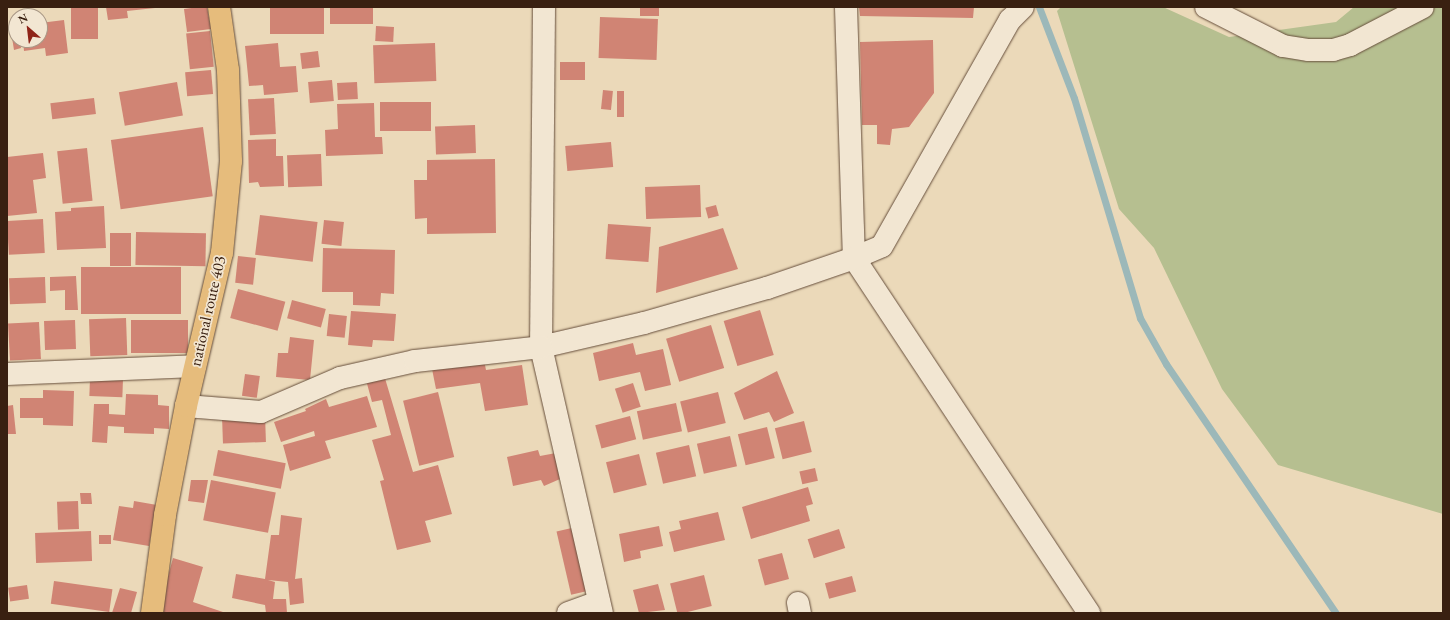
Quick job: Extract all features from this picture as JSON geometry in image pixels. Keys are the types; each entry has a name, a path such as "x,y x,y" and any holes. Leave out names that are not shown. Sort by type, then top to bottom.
{"highway":[{"name":"national route 403","path":"152,613 165,515 186,406 222,253 231,161 228,70 219,7"}],"street":[{"path":"544,7 541,347 601,607 568,613"},
{"path":"846,7 854,258 1089,613"},
{"path":"1206,7 1283,46 1309,50 1333,50 1350,45 1423,7"},
{"path":"186,406 261,412 340,378 415,361 541,347 644,323 767,288 854,258 882,246 1014,11"},
{"path":"7,374 195,366"}],"green space":[{"path":"1061,7 1163,7 1229,37 1336,22 1354,7 1443,7 1443,514 1278,465 1222,389 1154,248 1119,209 1057,11"}],"building":[{"path":"71,7 98,7 98,39 71,39"},
{"path":"106,7 155,8 127,11 128,18 108,20"},
{"path":"207,7 211,29 187,32 184,9"},
{"path":"270,7 324,7 324,34 270,34"},
{"path":"330,7 373,7 373,24 330,24"},
{"path":"640,7 659,7 659,16 640,16"},
{"path":"859,7 974,7 973,18 860,16"},
{"path":"600,17 658,19 657,60 599,58"},
{"path":"64,20 68,53 46,56 45,48 48,48 48,22"},
{"path":"376,26 394,27 393,42 375,41"},
{"path":"210,31 214,67 190,69 186,34"},
{"path":"933,40 934,93 909,127 892,129 890,145 877,144 877,125 862,125 860,42"},
{"path":"278,43 280,67 296,66 298,92 264,95 263,85 249,86 245,46"},
{"path":"435,43 436,81 374,83 373,45"},
{"path":"24,48 45,48 24,51"},
{"path":"318,51 320,67 302,69 300,53"},
{"path":"560,62 585,62 585,80 560,80"},
{"path":"211,70 213,94 187,96 185,72"},
{"path":"332,80 334,101 310,103 308,82"},
{"path":"177,82 183,115 125,126 119,92"},
{"path":"357,82 358,99 338,100 337,83"},
{"path":"603,90 613,91 611,110 601,109"},
{"path":"617,91 624,91 624,117 617,117"},
{"path":"94,98 96,114 52,119 50,103"},
{"path":"274,98 276,134 250,135 248,99"},
{"path":"380,102 431,102 431,131 380,131"},
{"path":"374,103 375,137 382,137 383,154 326,156 325,130 338,129 337,104"},
{"path":"475,125 476,153 436,154 435,126"},
{"path":"203,127 213,196 121,209 111,140"},
{"path":"276,139 276,156 283,156 284,186 260,187 258,182 249,183 248,140"},
{"path":"611,142 613,167 567,171 565,146"},
{"path":"87,148 93,201 63,204 57,151"},
{"path":"43,153 46,178 33,180 37,213 7,216 7,157"},
{"path":"321,154 322,186 288,187 287,155"},
{"path":"495,159 496,233 427,234 427,218 415,219 414,180 427,180 427,160"},
{"path":"700,185 701,217 646,219 645,187"},
{"path":"716,205 719,216 708,218 705,208"},
{"path":"104,206 106,248 57,250 55,212 71,211 71,208"},
{"path":"260,215 318,222 313,262 255,255"},
{"path":"43,219 45,253 9,255 7,221"},
{"path":"324,220 344,222 341,246 321,244"},
{"path":"608,224 651,227 648,262 606,259"},
{"path":"723,228 738,269 656,293 659,247"},
{"path":"136,232 206,233 205,266 135,265"},
{"path":"110,233 131,233 131,266 110,266"},
{"path":"323,248 395,250 394,294 381,293 380,306 353,305 353,292 322,292"},
{"path":"238,256 256,258 253,285 235,283"},
{"path":"81,267 181,267 181,314 81,314"},
{"path":"76,276 78,310 65,310 65,290 50,291 50,277"},
{"path":"45,277 46,303 10,304 9,278"},
{"path":"238,289 285,302 278,331 230,318"},
{"path":"292,300 326,309 321,327 287,318"},
{"path":"760,310 774,355 737,366 724,321"},
{"path":"351,311 396,314 394,341 373,340 372,347 348,345"},
{"path":"329,314 347,316 345,338 327,336"},
{"path":"126,318 127,355 90,356 89,319"},
{"path":"75,320 76,349 45,350 44,321"},
{"path":"131,320 188,320 188,353 131,353"},
{"path":"39,322 41,359 10,361 8,324"},
{"path":"711,325 724,368 679,382 666,339"},
{"path":"290,337 314,340 310,380 276,377 278,353 288,353"},
{"path":"633,343 636,355 663,349 671,385 645,391 640,372 599,381 593,353"},
{"path":"484,360 486,370 522,365 528,405 485,411 480,383 436,389 431,364"},
{"path":"777,371 794,413 774,422 769,412 744,420 734,393"},
{"path":"245,374 260,376 257,398 242,396"},
{"path":"384,375 413,472 438,465 452,514 425,521 431,542 397,550 380,481 384,480 372,440 391,435 382,400 372,402 366,380"},
{"path":"90,378 123,379 122,397 89,396"},
{"path":"633,383 641,407 623,413 615,389"},
{"path":"43,390 74,391 73,426 43,425 43,418 20,418 20,398 43,398"},
{"path":"438,392 454,457 419,466 403,401"},
{"path":"718,392 726,423 688,432 680,401"},
{"path":"126,394 158,395 158,405 169,406 169,429 154,428 154,434 124,433 124,427 108,426 107,443 92,442 94,404 109,404 109,414 125,415"},
{"path":"367,396 377,427 325,441 331,458 290,471 283,445 315,436 314,431 281,442 274,422 306,411 305,409 326,399 329,407"},
{"path":"676,403 682,431 643,440 637,411"},
{"path":"13,405 16,434 7,434 7,406"},
{"path":"265,415 266,442 223,443 222,417"},
{"path":"630,416 636,439 601,448 595,425"},
{"path":"804,421 812,452 783,459 775,428"},
{"path":"767,427 775,458 746,465 738,434"},
{"path":"730,436 737,466 704,474 697,444"},
{"path":"689,445 696,476 663,484 656,453"},
{"path":"218,450 286,463 281,489 213,476"},
{"path":"538,450 540,456 556,453 560,479 544,486 541,480 513,486 507,457"},
{"path":"639,454 647,485 614,493 606,462"},
{"path":"815,468 818,481 802,484 799,472"},
{"path":"191,480 208,480 204,503 188,501"},
{"path":"211,480 276,493 268,533 203,520"},
{"path":"808,487 813,504 806,506 810,521 751,539 742,507"},
{"path":"80,493 91,493 92,504 81,504"},
{"path":"78,501 79,529 58,530 57,502"},
{"path":"134,501 157,505 149,546 113,540 119,506 133,508"},
{"path":"718,512 725,540 674,552 669,532 681,529 679,521"},
{"path":"281,515 302,518 295,579 302,578 304,603 290,605 288,582 268,580 275,582 273,599 286,599 287,613 266,613 265,605 232,598 236,574 265,579 271,535 279,535"},
{"path":"659,526 663,546 640,551 641,558 624,562 619,534"},
{"path":"576,527 591,590 571,595 557,531"},
{"path":"839,529 845,548 814,558 808,539"},
{"path":"91,531 92,561 36,563 35,533"},
{"path":"99,535 111,535 111,544 99,544"},
{"path":"782,553 789,579 765,586 758,559"},
{"path":"173,558 203,567 193,602 226,613 158,613"},
{"path":"704,575 712,606 684,613 677,613 670,583"},
{"path":"852,576 856,591 829,599 825,583"},
{"path":"54,581 112,589 109,612 51,604"},
{"path":"658,584 665,610 639,613 633,590"},
{"path":"27,585 29,599 10,602 8,588"},
{"path":"120,588 137,592 131,613 112,613"}],"waterway":[{"path":"1039,7 1074,98 1140,318 1166,364 1336,613"}]}
